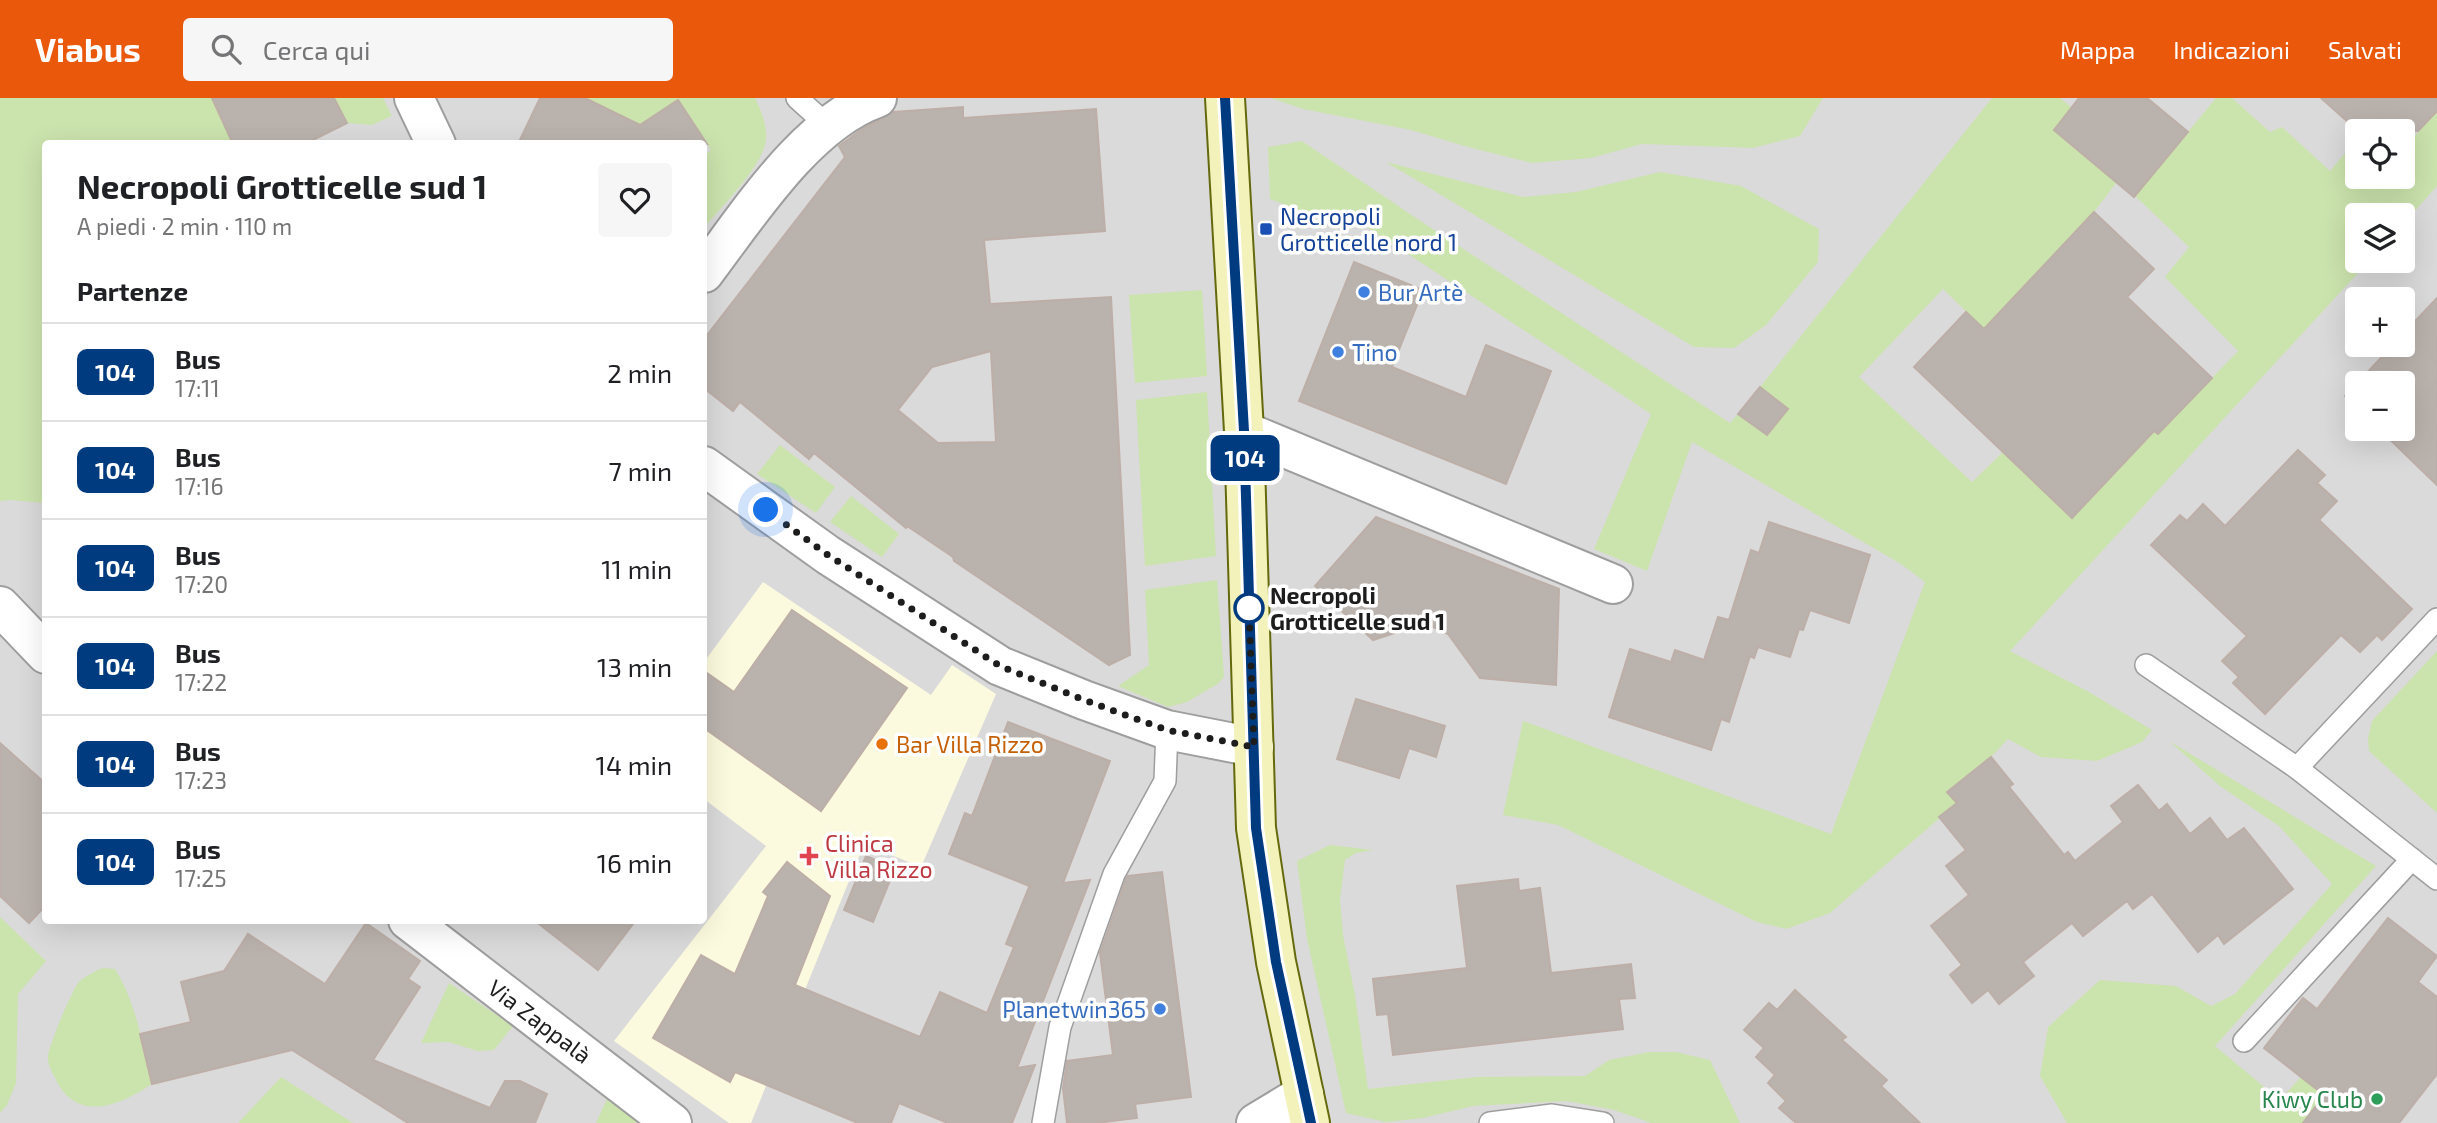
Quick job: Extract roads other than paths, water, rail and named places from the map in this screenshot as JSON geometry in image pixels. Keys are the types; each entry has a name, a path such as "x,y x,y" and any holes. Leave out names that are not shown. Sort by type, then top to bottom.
{"main road":[{"path":"1225,98 1244,431 1256,828 1276,962 1307,1109"}],"street":[{"path":"414,98 434,140"},
{"path":"707,269 788,163 828,126 865,102 877,98"},
{"path":"1244,431 1613,584"},
{"path":"707,468 828,555 1000,666 1167,730 1254,747"},
{"path":"0,606 42,650"},
{"name":"Via Zappalà","path":"413,924 672,1123"},
{"path":"1256,1123 1307,1109"}],"lane":[{"path":"797,98 828,126"},
{"path":"2297,768 2437,620"},
{"path":"2146,665 2297,768 2437,878"},
{"path":"1043,1123 1060,1027 1114,874 1164,781 1167,730"},
{"path":"2244,1041 2412,859"},
{"path":"1490,1123 1552,1115 1603,1123"}],"place":[{"name":"Necropoli Grotticelle nord 1","path":"1266,229"},
{"name":"Bur Artè","path":"1364,292"},
{"name":"Tino","path":"1338,352"},
{"name":"Necropoli Grotticelle sud 1","path":"1249,608"},
{"name":"Bar Villa Rizzo","path":"882,744"},
{"name":"Clinica Villa Rizzo","path":"809,856"},
{"name":"Planetwin365","path":"1160,1009"},
{"name":"Kiwy Club","path":"2377,1099"}]}
